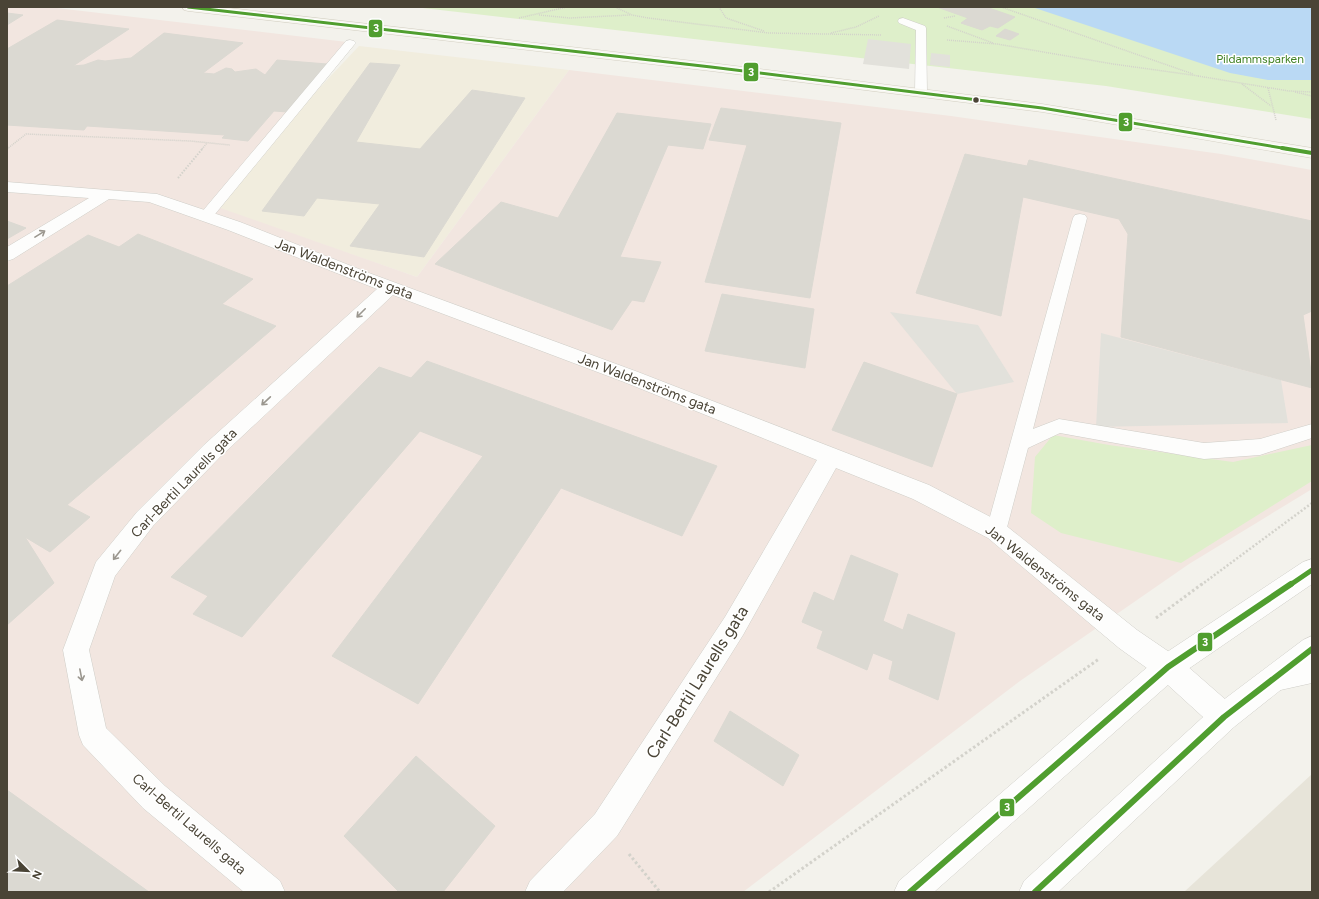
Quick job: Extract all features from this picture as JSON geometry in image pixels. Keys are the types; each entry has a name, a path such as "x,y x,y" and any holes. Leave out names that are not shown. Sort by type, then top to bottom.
{"main road":[{"path":"188,7 688,64 1042,108 1312,153"}],"street":[{"name":"Jan Waldenströms gata","path":"7,187 151,197 206,216 390,287 631,377 921,492 996,531 1128,639 1168,668 1224,717"},
{"path":"7,255 106,194"},
{"name":"Carl-Bertil Laurells gata","path":"269,892 154,798 92,735 76,650 105,570 145,519 212,452 390,287"},
{"name":"Carl-Bertil Laurells gata","path":"541,892 606,825 734,626 831,456"},
{"path":"910,892 1168,668 1312,570"},
{"path":"1035,892 1224,717 1312,650"}],"lane":[{"path":"904,21 921,28 921,93"},
{"path":"206,216 350,43"},
{"path":"996,531 1080,218"},
{"path":"1020,442 1059,426 1204,451 1260,447 1312,431"},
{"path":"1273,680 1312,672"}],"path":[{"path":"519,18 567,7"},
{"path":"615,7 632,15"},
{"path":"719,7 726,18 770,33"},
{"path":"1001,7 1199,76"},
{"path":"535,15 570,18 594,18 620,14 712,27 770,33 882,35"},
{"path":"820,35 842,32 864,25 880,15"},
{"path":"945,25 997,44"},
{"path":"946,40 997,44 1113,64 1242,83 1312,96"},
{"path":"1242,83 1272,107"},
{"path":"1268,88 1278,127"},
{"path":"1289,91 1312,92"},
{"path":"7,149 26,134 207,143"},
{"path":"769,892 1128,639 1312,503"},
{"path":"606,825 660,892"}],"shaded area":[{"path":"7,7 48,7 347,42 209,204 417,277 569,70 951,116 1221,154 1312,170 1312,489 1189,564 1020,681 743,892 7,892"},
{"path":"868,39 911,44 909,69 863,64"},
{"path":"359,46 569,70 417,277 209,205"},
{"path":"931,53 950,55 950,67 930,65"},
{"path":"890,312 978,325 1014,382 957,394"},
{"path":"1101,333 1281,380 1288,423 1096,427"},
{"path":"1312,774 1312,892 1184,892"}],"green space":[{"name":"Pildammsparken","path":"414,7 1312,7 1312,119 1106,86"},
{"path":"1053,435 1109,445 1233,462 1312,445 1312,481 1181,563 1061,533 1031,513 1035,457"}],"water":[{"path":"1032,7 1312,7 1312,80 1268,80 1230,73"}],"building":[{"path":"937,7 986,7 1015,17 998,28 990,26 982,30 961,23 968,18"},
{"path":"7,13 23,15 7,25"},
{"path":"57,20 129,29 73,66 84,65 98,60 105,61 131,58 164,33 243,43 203,73 214,74 226,68 232,69 235,72 256,69 265,75 277,60 327,64 288,112 274,111 248,141 222,138 225,135 87,126 84,130 7,125 7,49"},
{"path":"1005,29 1019,34 1010,40 996,36"},
{"path":"370,63 400,65 356,142 420,149 472,90 525,98 424,257 350,246 380,204 317,198 304,216 262,211"},
{"path":"721,108 841,123 810,298 705,282 747,145 709,140"},
{"path":"617,113 711,124 703,149 668,145 620,257 661,262 644,302 632,300 612,330 435,264 501,202 558,218"},
{"path":"965,154 1027,166 1029,160 1312,221 1312,311 1303,315 1312,388 1121,337 1128,234 1119,219 1023,197 1001,316 916,293"},
{"path":"7,221 26,228 7,239"},
{"path":"138,234 253,279 222,304 276,326 67,505 90,517 50,552 25,537 7,553 7,286 88,235 119,247"},
{"path":"722,294 814,309 805,368 705,351"},
{"path":"427,361 717,466 682,536 561,488 418,704 332,656 483,456 420,431 242,637 193,614 208,596 171,577 379,367 411,378"},
{"path":"864,362 957,394 932,467 832,430"},
{"path":"25,537 54,583 7,625 7,553"},
{"path":"851,555 898,574 883,621 903,630 908,614 955,633 938,700 889,679 893,661 873,653 867,670 817,648 823,631 802,622 814,592 834,601"},
{"path":"730,711 799,755 783,786 714,741"},
{"path":"416,756 495,826 443,892 399,892 344,836"},
{"path":"7,790 149,892 7,892"}],"transit line":[{"name":"3","path":"188,7 711,67 1042,108 1312,153"},
{"name":"3","path":"910,892 1168,667 1312,570"},
{"name":"3","path":"1035,892 1224,717 1312,649"}]}
